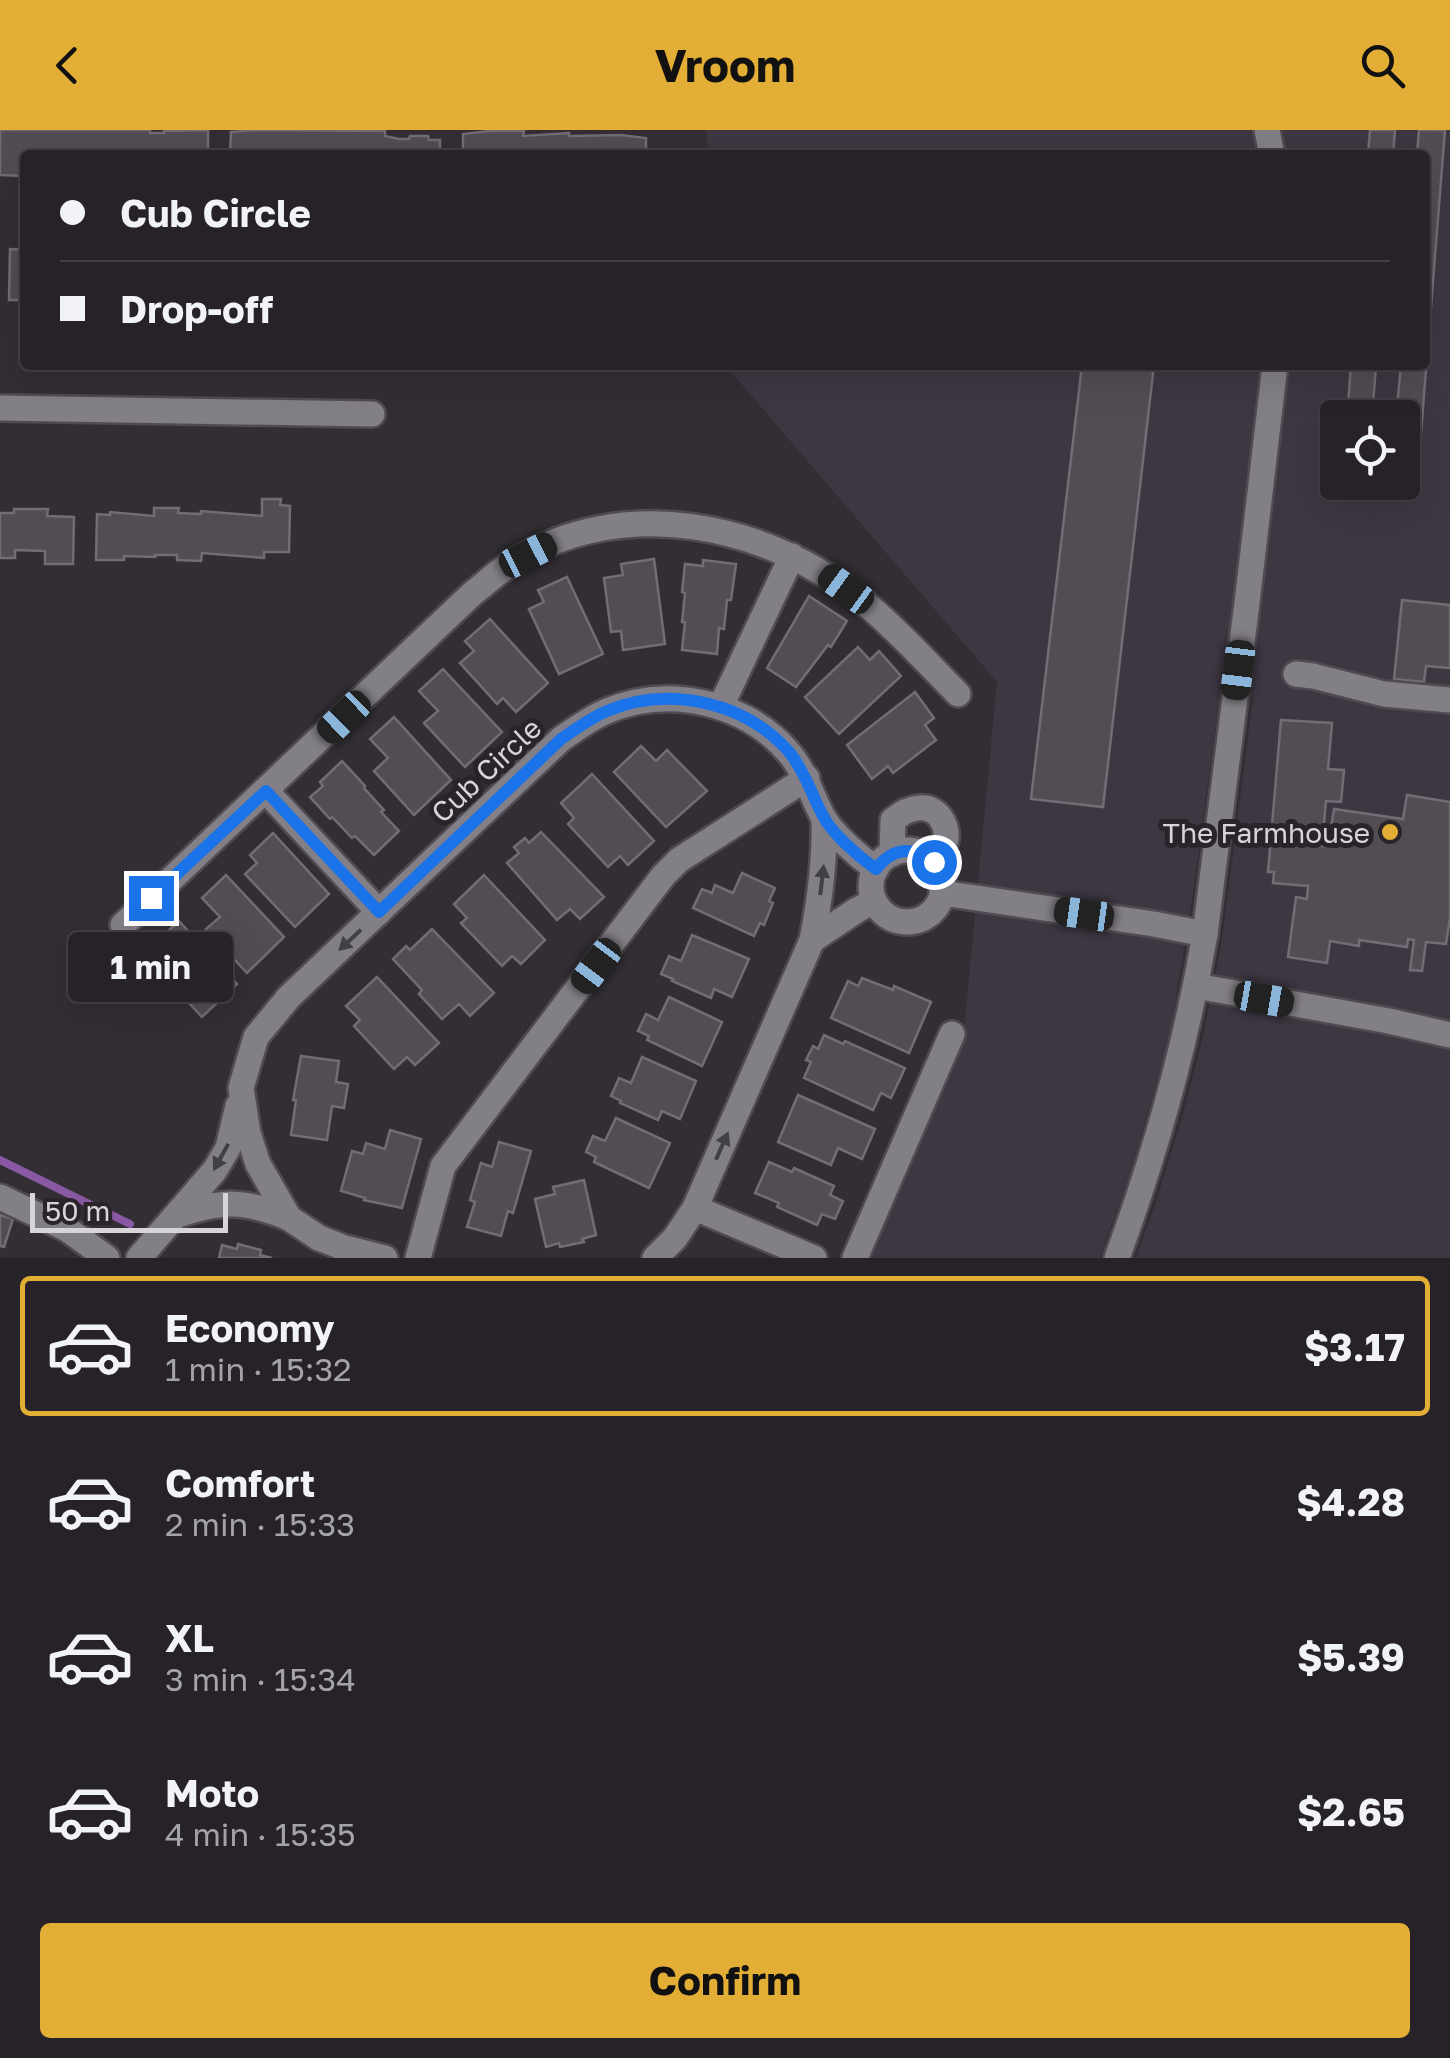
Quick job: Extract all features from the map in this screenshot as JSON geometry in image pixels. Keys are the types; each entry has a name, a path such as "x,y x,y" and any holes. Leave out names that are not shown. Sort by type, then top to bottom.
{"street":[{"path":"1117,1258 1159,1134 1196,986 1274,370"},
{"path":"0,408 372,414"},
{"path":"122,925 473,593 510,564 547,545 590,530 634,523 680,524 718,530 792,556 864,602 958,694"},
{"path":"721,706 792,556"},
{"path":"1296,674 1384,694 1450,700"},
{"name":"Cub Circle","path":"139,1258 215,1170 228,1148 256,1038 288,998 561,739 584,723 618,707 660,699 721,706 748,718 790,753 824,819 862,859 884,861"},
{"path":"418,1258 442,1166 663,876 679,860 806,778"},
{"path":"266,791 379,912"},
{"path":"884,861 914,851 925,854 940,871 943,882 939,904 932,913 912,922 900,922 880,911 874,901 872,880 884,861 893,820 901,813 923,807 940,816 947,834 934,862"},
{"name":"Cub Circle","path":"655,1258 675,1238 695,1208 812,940 825,855 824,819"},
{"path":"942,893 1205,934"},
{"path":"812,940 874,901"},
{"path":"1196,986 1450,1035"},
{"path":"855,1258 952,1034"},
{"name":"Cub Circle","path":"241,1088 258,1164 289,1218"},
{"path":"0,1198 67,1229 107,1258"},
{"name":"Cub Circle","path":"178,1215 211,1204 266,1208 319,1238 385,1258"},
{"path":"695,1208 814,1258"}],"shaded area":[{"path":"706,130 1450,130 1450,1258 1136,1258 1182,1118 1203,1037 1222,941 1253,698 1220,695 1170,1035 1129,1178 1100,1258 869,1258 964,1031 997,682 729,370 1430,370 1430,150 708,150"}],"building":[{"path":"0,130 208,130 208,150 20,150 20,176 0,175"},
{"path":"1370,130 1395,130 1393,150 1368,150"},
{"path":"1419,130 1445,130 1430,319 1430,150 1417,150"},
{"path":"385,131 385,136 399,139 428,136 429,140 440,140 440,150 230,150 231,132"},
{"path":"524,131 523,136 621,135 646,138 646,150 463,150 463,134"},
{"path":"10,249 20,250 20,300 9,300"},
{"path":"1081,370 1153,370 1103,807 1031,799"},
{"path":"1351,370 1376,370 1373,400 1348,400"},
{"path":"1401,370 1426,370 1420,445 1420,400 1398,400"},
{"path":"262,499 281,499 280,505 290,506 289,552 264,552 264,558 202,553 201,561 177,560 177,555 96,560 97,514 154,516 154,508 179,508 178,513 262,516"},
{"path":"14,509 48,509 47,516 74,517 73,564 45,564 45,551 15,550 15,558 0,558 0,513 14,513"},
{"path":"654,559 665,644 623,650 621,631 611,632 604,578 623,575 621,564"},
{"path":"703,560 736,564 724,629 719,628 717,654 682,650 685,564 703,566"},
{"path":"567,577 603,654 559,674 529,609 544,602 538,590"},
{"path":"809,596 847,621 831,647 828,645 796,687 767,668"},
{"path":"1402,600 1450,605 1450,668 1426,666 1424,682 1394,679"},
{"path":"490,619 548,683 516,712 503,698 497,704 460,663 474,651 465,641"},
{"path":"858,647 870,660 879,651 901,676 839,734 805,697"},
{"path":"443,669 502,732 465,767 424,723 438,711 419,691"},
{"path":"915,692 934,718 925,725 936,740 893,773 888,766 872,779 847,745"},
{"path":"394,717 451,780 414,815 374,771 388,758 370,739"},
{"name":"The Farmhouse","path":"1281,720 1332,723 1328,769 1344,770 1341,802 1326,801 1322,846 1328,847 1334,809 1403,819 1407,795 1450,802 1450,918 1446,944 1426,942 1422,971 1410,970 1414,940 1408,939 1407,947 1359,940 1359,946 1330,941 1327,963 1288,957 1296,897 1307,899 1308,886 1273,883 1274,872 1268,872"},
{"path":"641,746 656,761 667,750 707,791 666,827 614,772"},
{"path":"342,761 399,831 374,855 310,797"},
{"path":"592,774 654,841 628,865 620,856 608,867 568,824 574,818 561,803"},
{"path":"541,832 604,897 580,919 570,909 557,920 507,863 519,853 514,847 525,838 529,843"},
{"path":"273,833 329,894 295,927 245,874 257,863 250,855"},
{"path":"742,873 775,888 764,925 760,923 754,936 693,908 702,889 712,893 715,885 733,893"},
{"path":"226,875 284,937 247,973 206,929 220,917 202,898"},
{"path":"484,875 545,940 521,964 512,956 502,966 461,923 467,918 454,904"},
{"path":"179,921 237,984 202,1017 153,964 163,954 154,944"},
{"path":"432,929 494,993 470,1016 459,1004 442,1019 393,959 406,946 410,950"},
{"path":"692,935 749,959 732,997 714,989 711,998 661,974 669,956 681,961"},
{"path":"377,977 439,1043 415,1065 407,1057 394,1069 354,1026 360,1020 346,1006"},
{"path":"862,978 931,1002 909,1053 831,1018 848,981 858,986"},
{"path":"669,997 722,1022 702,1066 647,1040 649,1036 638,1031 646,1014 658,1020"},
{"path":"824,1035 905,1068 891,1098 881,1093 873,1110 804,1078 811,1062 806,1060 813,1046 818,1049"},
{"path":"301,1056 339,1061 336,1082 348,1084 344,1108 332,1106 327,1140 291,1135"},
{"path":"642,1057 696,1081 680,1119 662,1111 658,1120 611,1096 619,1078 631,1083"},
{"path":"798,1095 875,1129 862,1159 838,1148 831,1165 778,1142"},
{"path":"616,1118 670,1143 649,1188 594,1162 596,1157 586,1152 593,1136 605,1141"},
{"path":"390,1130 421,1139 402,1208 341,1191 352,1151 363,1154 366,1143 385,1149"},
{"path":"499,1142 531,1151 513,1213 508,1211 501,1236 467,1227 481,1163 492,1167"},
{"path":"769,1162 792,1172 794,1168 834,1186 830,1195 843,1201 835,1219 822,1214 817,1225 755,1193"},
{"path":"584,1180 596,1235 582,1239 584,1242 546,1247 535,1199 555,1194 553,1187"},
{"path":"0,1215 13,1219 4,1247 0,1246"},
{"path":"238,1244 261,1250 260,1255 272,1258 219,1258 222,1245 237,1249"}],"waterway":[{"path":"0,1160 130,1224"}],"place":[{"name":"The Farmhouse","path":"1390,832"}],"route":[{"path":"151,898 266,791 379,912 561,739 607,711 660,699 721,706 748,718 769,734 790,753 824,819 876,869 882,860 902,850 925,854 934,862"}]}
